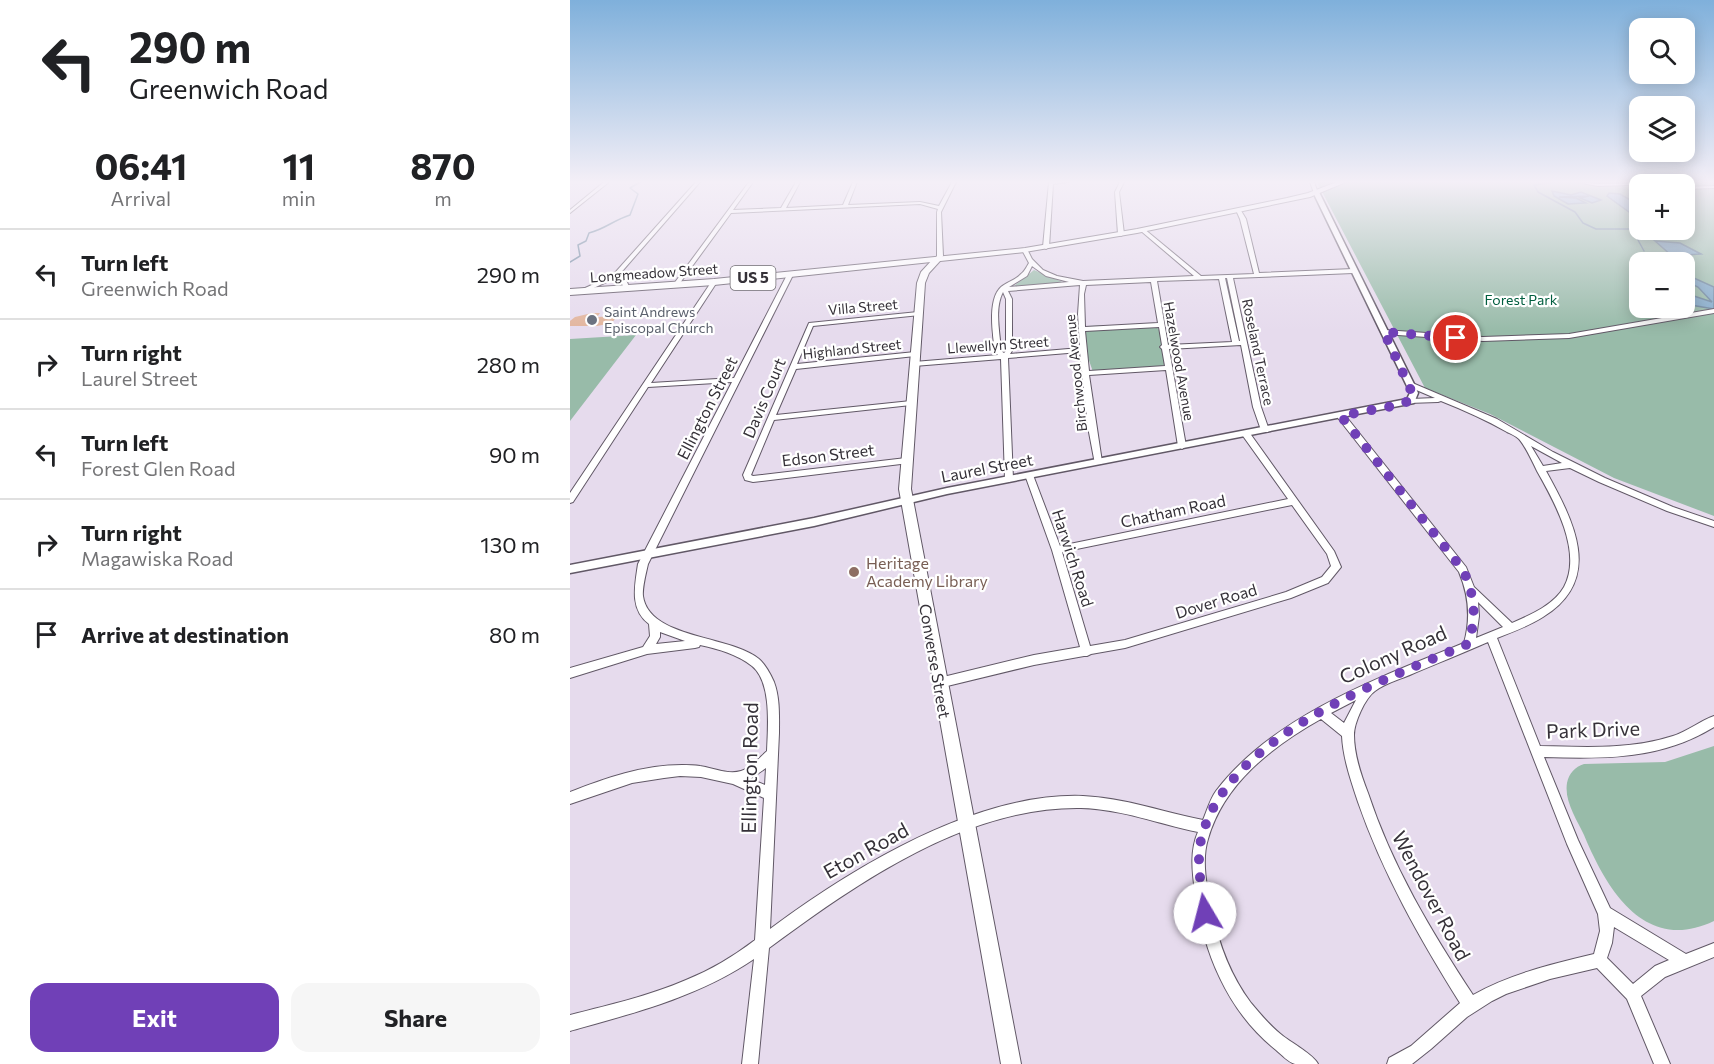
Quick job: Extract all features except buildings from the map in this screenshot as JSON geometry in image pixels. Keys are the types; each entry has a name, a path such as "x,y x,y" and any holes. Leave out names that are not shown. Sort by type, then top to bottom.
{"main road":[{"name":"Longmeadow Street","path":"570,292 675,286 936,261 1025,250 1134,232"},
{"name":"Converse Street","path":"936,261 923,275 918,314 906,461 906,500 1011,1064"}],"street":[{"path":"584,291 615,276 654,232"},
{"path":"675,286 715,232"},
{"path":"936,261 939,258 940,232"},
{"path":"1046,246 1047,232"},
{"path":"1145,232 1200,278"},
{"path":"1246,232 1257,276"},
{"path":"1335,232 1410,384 1414,393 1411,401 1441,400"},
{"path":"1025,250 1030,264 1054,277 1083,283"},
{"path":"1004,356 998,352 998,296 1004,289 1023,277 1030,264"},
{"path":"1004,289 1083,283 1353,271"},
{"name":"Ellington Street","path":"648,554 790,275"},
{"path":"615,276 625,283 627,289"},
{"name":"Roseland Terrace","path":"1226,277 1239,344 1265,430"},
{"name":"Hazelwood Avenue","path":"1154,280 1163,347 1182,446"},
{"path":"570,500 714,282"},
{"name":"Birchwood Avenue","path":"1083,283 1081,286 1084,350 1098,462"},
{"path":"1004,289 1009,299 1010,342 1009,351 1004,356 1009,479"},
{"path":"1384,332 1476,339 1569,336 1714,311"},
{"name":"Villa Street","path":"810,324 918,314"},
{"name":"Davis Court","path":"753,479 748,478 747,475 810,324"},
{"path":"1083,329 1160,325"},
{"path":"1163,347 1239,344"},
{"name":"Llewellyn Street","path":"915,359 1084,350"},
{"name":"Highland Street","path":"792,367 915,359"},
{"path":"1086,373 1167,368"},
{"path":"646,385 737,380"},
{"path":"1410,384 1441,400 1494,421 1570,465 1655,503 1714,524"},
{"name":"Laurel Street","path":"570,569 814,522 906,500 1029,475 1411,401"},
{"path":"771,418 911,403"},
{"path":"1341,416 1455,557 1470,588 1474,626 1468,644"},
{"name":"Dover Road","path":"939,683 1034,660 1125,644 1288,595 1328,578 1335,570 1334,559 1246,434"},
{"name":"Colony Road","path":"1310,1064 1295,1056 1265,1027 1237,993 1222,967 1211,940 1202,890 1199,849 1205,826 1218,800 1243,768 1270,746 1322,712 1370,688 1539,615 1555,604 1569,587 1574,572 1574,546 1571,532 1522,438"},
{"name":"Edson Street","path":"753,479 906,461"},
{"path":"1540,469 1570,465"},
{"name":"Harwich Road","path":"1029,475 1057,550 1087,652"},
{"name":"Chatham Road","path":"1057,550 1295,501"},
{"name":"Ellington Road","path":"648,554 642,568 637,592 641,608 654,622 680,637 746,656 766,675 771,703 772,754 763,943 750,1064"},
{"path":"1470,588 1511,628"},
{"path":"647,650 656,637 654,622"},
{"path":"1491,636 1536,751"},
{"path":"570,674 647,650 681,644 710,644"},
{"path":"1322,712 1348,733 1356,712 1370,688"},
{"name":"Park Drive","path":"1599,960 1605,945 1608,921 1573,844 1536,751 1622,752 1673,742 1714,722"},
{"name":"Wendover Road","path":"1348,733 1356,776 1384,857 1422,928 1470,1005"},
{"path":"734,778 755,770 772,754"},
{"path":"570,798 621,780 652,773 696,771 734,778 770,794"},
{"name":"Eton Road","path":"570,1023 636,1005 704,980 763,943 854,880 936,836 995,814 1028,807 1080,801 1124,807 1205,826"},
{"path":"1605,913 1685,962"},
{"path":"1632,994 1659,971 1714,950"},
{"path":"1395,1064 1423,1048 1470,1005 1532,977 1599,960 1632,994 1662,1064"}],"green space":[{"name":"Forest Park","path":"1343,232 1629,232 1629,240 1695,240 1695,232 1714,232 1714,516 1614,478 1490,414 1425,388"},
{"path":"1034,270 1067,284 1014,286"},
{"path":"1154,324 1171,344 1169,367 1093,372 1083,343 1086,326"},
{"path":"636,335 570,421 570,339"},
{"path":"1714,746 1714,921 1690,929 1668,929 1649,923 1632,911 1617,895 1593,856 1572,810 1567,797 1567,783 1573,771 1584,764 1665,762"}],"water":[{"path":"1655,241 1680,243 1701,254 1695,254 1695,252 1667,252"},
{"path":"1695,278 1714,287 1714,309 1695,306 1695,296 1712,302 1695,286"}],"waterway":[{"path":"570,262 580,256 578,245 586,241 589,233 593,232"},
{"path":"1633,232 1644,251"}],"place":[{"name":"Saint Andrews Episcopal Church","path":"592,320"},
{"name":"Heritage Academy Library","path":"854,572"}],"route":[{"path":"1205,913 1199,859 1202,837 1209,816 1218,800 1243,768 1280,739 1333,706 1468,644 1474,626 1474,611 1470,588 1463,570 1455,557 1341,416 1403,404 1414,397 1410,384 1384,332 1456,338"}]}
